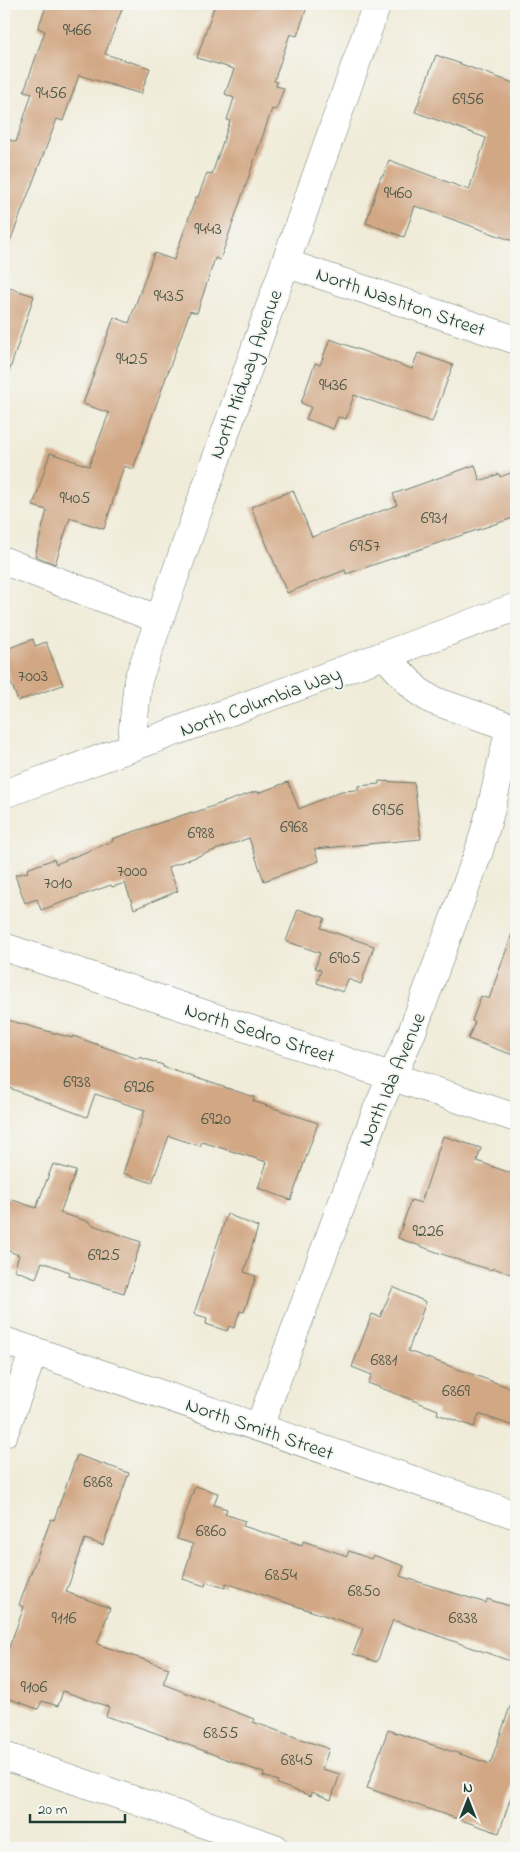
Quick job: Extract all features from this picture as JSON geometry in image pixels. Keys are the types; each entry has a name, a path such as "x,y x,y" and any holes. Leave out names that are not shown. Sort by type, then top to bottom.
{"street":[{"name":"North Midway Avenue","path":"131,748 138,680 158,619 377,4"},
{"name":"North Nashton Street","path":"285,263 516,340"},
{"path":"4,561 158,619"},
{"name":"North Columbia Way","path":"4,794 516,607"},
{"path":"384,655 418,691 432,700 513,728"},
{"name":"North Ida Avenue","path":"259,1428 376,1112 412,1032 479,851 513,728"},
{"name":"North Sedro Street","path":"4,947 516,1118"},
{"name":"North Smith Street","path":"4,1341 516,1515"},
{"path":"4,1433 34,1351"},
{"path":"4,1756 275,1848"}],"building":[{"path":"47,4 124,4 105,54 150,68 141,94 79,75 63,121 57,119 6,252 4,252 4,138 16,142 32,93 24,91 45,31 38,28"},
{"path":"215,4 308,4 297,36 290,34 274,81 277,82 276,86 284,88 276,110 272,109 220,260 215,258 197,313 190,311 133,469 124,466 104,529 70,518 55,564 35,556 47,510 33,506 50,453 89,466 109,413 83,404 114,317 129,323 154,253 174,260 196,197 198,197 207,173 212,174 230,121 227,120 234,98 225,94 234,69 197,58"},
{"path":"436,55 516,84 516,242 415,206 404,237 366,223 381,176 383,176 389,160 469,190 486,138 415,112"},
{"path":"4,286 34,296 9,372 4,371"},
{"path":"330,339 412,369 418,353 453,365 432,422 354,395 346,419 338,417 333,429 306,419 311,407 301,403 315,363 320,365"},
{"path":"475,465 480,481 499,474 500,477 516,471 516,517 346,574 345,570 287,593 251,507 293,490 312,537 397,505 393,494"},
{"path":"33,639 35,646 46,642 63,685 18,701 4,664 4,650"},
{"path":"379,781 414,783 421,839 314,849 319,861 264,881 249,838 168,867 178,891 134,909 125,883 112,887 111,885 41,910 37,899 25,903 15,875 28,872 27,869 54,859 56,864 113,841 112,839 288,782 299,809 341,791 358,790 358,786 379,784"},
{"path":"298,909 325,918 321,928 374,946 361,984 348,979 343,992 317,983 321,970 315,968 320,953 286,941"},
{"path":"513,931 516,932 516,1056 468,1039 475,1022 472,1021 481,996 489,999"},
{"path":"4,1019 72,1038 73,1036 138,1059 139,1057 163,1065 163,1067 254,1097 253,1101 318,1123 291,1200 258,1188 267,1162 202,1142 200,1146 169,1136 152,1183 123,1173 145,1110 95,1094 87,1117 4,1086"},
{"path":"443,1136 481,1148 477,1161 516,1175 516,1276 493,1268 492,1270 464,1262 398,1238 411,1200 421,1203"},
{"path":"53,1164 76,1171 60,1213 90,1222 90,1224 141,1242 124,1293 69,1276 70,1272 42,1262 36,1278 14,1270 19,1255 4,1249 4,1197 36,1208"},
{"path":"227,1214 258,1227 244,1272 256,1276 244,1312 240,1311 234,1328 229,1326 227,1331 206,1324 207,1318 194,1314"},
{"path":"393,1287 426,1302 408,1351 516,1390 516,1427 479,1414 474,1427 437,1414 438,1410 368,1383 372,1375 352,1367 372,1314 380,1317"},
{"path":"77,1455 129,1473 103,1545 85,1539 66,1592 110,1608 97,1644 169,1668 163,1684 254,1719 253,1722 329,1749 322,1769 340,1774 331,1800 312,1792 311,1796 277,1784 278,1781 263,1776 264,1773 106,1716 109,1707 63,1691 58,1706 42,1701 38,1709 4,1697 4,1661 24,1607 19,1605 51,1519 54,1520"},
{"path":"195,1486 218,1493 214,1505 227,1509 225,1514 245,1521 243,1526 302,1545 303,1541 347,1556 349,1551 371,1559 373,1555 404,1566 400,1576 486,1603 487,1599 516,1608 516,1663 393,1620 377,1662 353,1654 363,1628 226,1583 225,1588 206,1582 205,1586 183,1579 193,1544 177,1539"},
{"path":"512,1701 516,1702 516,1781 499,1833 367,1788 388,1730 490,1764"}]}
